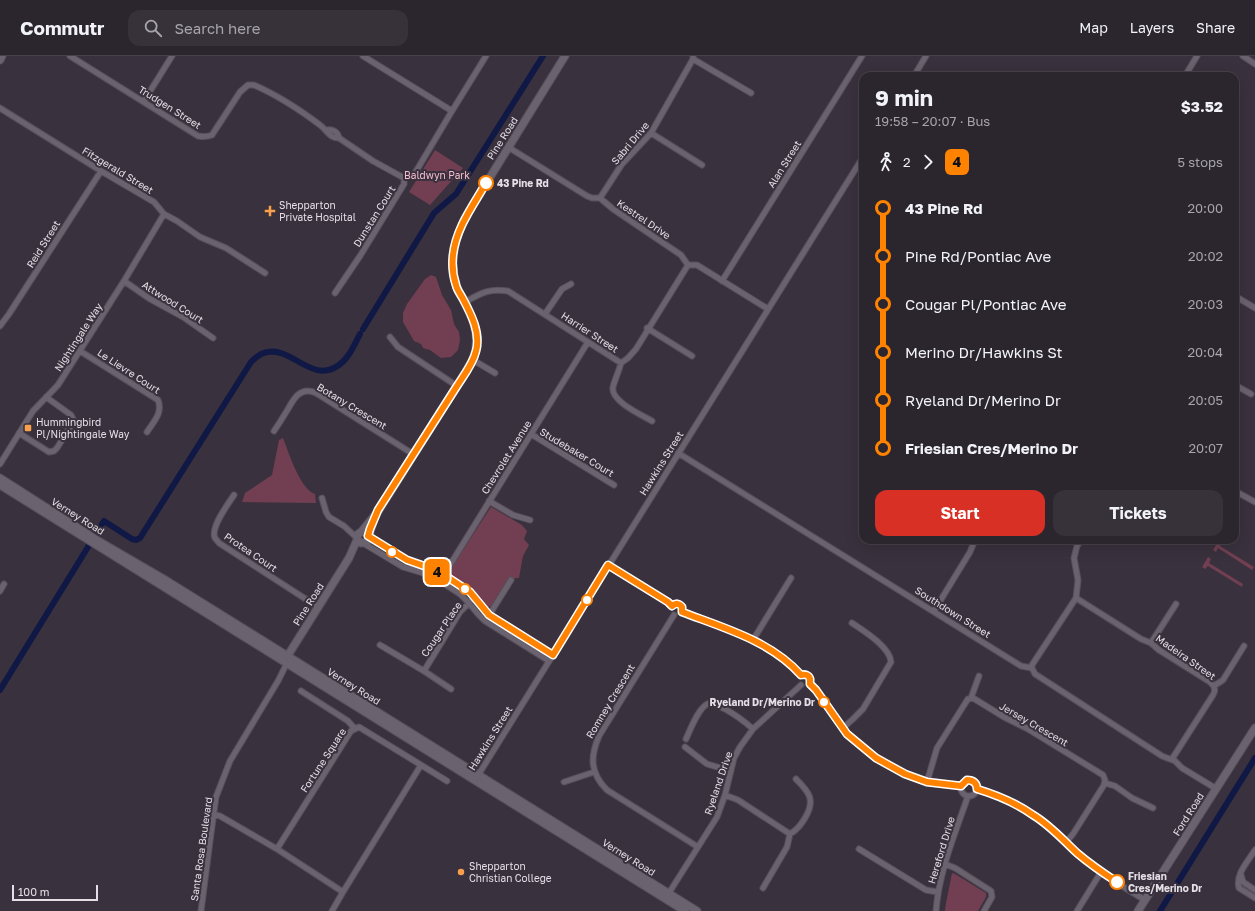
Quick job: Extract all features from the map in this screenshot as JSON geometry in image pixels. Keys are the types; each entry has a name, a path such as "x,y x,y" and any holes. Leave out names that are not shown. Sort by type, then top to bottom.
{"street":[{"path":"0,60 2,56"},
{"name":"Trudgen Street","path":"70,56 198,136 207,137 212,135 244,88 254,85 310,117 327,130 331,129 336,132 339,138 373,161 404,178"},
{"path":"144,101 172,56"},
{"path":"363,56 452,111"},
{"name":"Dunstan Court","path":"335,293 360,256 404,184 404,178 415,173 486,56"},
{"name":"Pine Road","path":"286,661 378,510 473,360 477,345 477,338 472,316 456,286 453,271 454,243 466,216 565,56"},
{"name":"Alan Street","path":"722,281 862,56"},
{"path":"916,72 926,56"},
{"path":"1187,72 1197,56"},
{"path":"1243,56 1255,64"},
{"path":"693,57 751,93"},
{"name":"Sabri Drive","path":"600,198 622,164 651,133 693,57"},
{"name":"Fitzgerald Street","path":"0,108 154,202 164,214 200,237 226,248 265,273"},
{"path":"651,133 702,166"},
{"name":"Kestrel Drive","path":"508,147 587,196 592,198 600,198 613,210 681,255 688,265 697,265 768,309"},
{"name":"Hawkins Street","path":"477,777 859,163"},
{"name":"Reid Street","path":"0,326 100,170"},
{"name":"Nightingale Way","path":"0,464 34,410 56,387 124,281 164,214"},
{"name":"Harrier Street","path":"464,302 487,290 498,289 508,291 621,362 628,358 636,348 647,328 688,265"},
{"name":"Attwood Court","path":"124,281 150,299 184,317 213,338"},
{"path":"545,314 562,289 571,284"},
{"path":"1239,298 1255,308"},
{"path":"647,328 692,356"},
{"path":"390,337 398,347 457,386"},
{"name":"Chevrolet Avenue","path":"440,581 588,342"},
{"name":"Le Lievre Court","path":"80,350 158,400 160,411 147,432"},
{"path":"473,360 495,372"},
{"path":"621,362 613,388 613,393 617,400 652,421"},
{"path":"1239,387 1251,394"},
{"name":"Botany Crescent","path":"274,431 296,396 303,391 309,391 316,393 413,454"},
{"path":"19,433 49,452 54,451 57,448 72,424 73,419 71,415 46,397"},
{"name":"Studebaker Court","path":"530,434 614,485"},
{"name":"Southdown Street","path":"678,453 1021,666 1032,668 1035,674 1042,679 1162,756 1172,759 1180,767 1215,788"},
{"name":"Verney Road","path":"0,478 89,538"},
{"name":"Verney Road","path":"0,485 99,544 667,896 697,911"},
{"path":"1239,493 1255,502"},
{"name":"Protea Court","path":"234,495 216,524 214,531 215,538 220,543 318,607"},
{"path":"322,498 329,517 362,537 407,560 444,575 466,589 489,615 553,655"},
{"path":"490,500 513,515 530,520"},
{"path":"362,537 403,567 423,573 440,581 460,594 485,621 548,661"},
{"path":"934,611 973,544"},
{"path":"1032,668 1032,665 1076,598 1078,580 1074,558 1078,544"},
{"path":"608,565 668,602 672,606 671,610 674,615 678,616 682,612"},
{"path":"753,640 791,578"},
{"path":"485,621 511,580"},
{"path":"0,591 4,584"},
{"name":"Cougar Place","path":"424,671 460,612 475,598"},
{"name":"Madeira Street","path":"1076,598 1141,639 1151,643 1159,650 1214,686 1215,691 1213,695 1172,759"},
{"path":"672,606 679,604 682,607 682,612"},
{"path":"1151,643 1176,604"},
{"path":"682,612 753,640 782,657 801,675 807,675 810,677 810,684 842,728 876,758 905,774 927,782 961,786"},
{"name":"Romney Crescent","path":"594,772 592,761 593,748 599,736 674,615"},
{"path":"842,728 863,709 891,662 889,655 871,636 852,623"},
{"name":"Cougar Place","path":"380,644 451,689"},
{"path":"1214,686 1223,680 1244,646"},
{"name":"Santa Rosa Boulevard","path":"202,911 216,797 230,761 278,681 286,661"},
{"path":"801,675 799,680 801,685 804,686 810,684"},
{"path":"927,782 937,748 966,702 971,698 979,676"},
{"name":"Ryeland Drive","path":"667,896 717,817 725,795 734,758 740,747 753,729 801,685"},
{"path":"301,691 348,721 355,729"},
{"name":"Jersey Crescent","path":"971,698 1028,729 1103,775 1105,783"},
{"path":"686,739 700,711 710,703 716,704 734,714 753,729"},
{"name":"Fortune Square","path":"277,850 351,731 355,729 358,728 447,781"},
{"name":"Ford Road","path":"1138,911 1215,788 1255,728"},
{"path":"685,747 707,764 731,771"},
{"path":"332,911 421,765"},
{"path":"564,782 594,772 601,784 610,792 698,847"},
{"path":"763,888 787,847 790,834 803,822 810,806 811,801 805,788 796,779"},
{"path":"961,786 967,780 976,784 977,789"},
{"path":"1066,842 1073,834 1105,783 1115,786 1132,798 1153,808"},
{"path":"961,786 962,791 968,796 973,795 977,789"},
{"path":"977,789 999,797 1041,820 1101,872 1145,900"},
{"path":"725,795 738,800 790,834"},
{"name":"Hereford Drive","path":"936,911 937,892 968,796"},
{"path":"214,814 220,816 277,850 343,892"},
{"path":"859,849 926,890 937,892"},
{"path":"1255,850 1238,881 1239,888 1255,898"},
{"path":"945,864 955,868 991,891 992,897 984,911"},
{"path":"1077,911 1101,872"},
{"path":"1241,874 1243,882 1255,890"},
{"name":"Verney Road","path":"667,896 685,911"}],"green space":[{"name":"Baldwyn Park","path":"435,150 463,168 430,205 409,192"},
{"path":"431,275 436,277 442,295 451,310 454,324 459,332 460,340 458,350 451,357 441,358 430,350 423,348 421,344 414,341 403,322 403,313 407,304 425,279"},
{"path":"283,438 300,478 310,491 315,494 316,503 242,502 245,493 272,475 279,440"},
{"path":"491,507 522,525 527,531 524,539 529,545 523,556 519,578 509,579 492,606 485,608 472,591 451,575 452,567"},
{"path":"1217,544 1221,544 1220,546 1254,567 1252,570 1218,548 1216,552 1213,550"},
{"path":"1208,557 1211,559 1209,563 1243,584 1242,587 1208,566 1205,569 1202,567"},
{"path":"952,873 986,893 986,897 978,911 945,911"}],"waterway":[{"path":"363,329 434,213 456,194 543,56"},
{"path":"0,690 104,521 132,539 136,540 140,538 251,362 261,354 271,352 281,353 309,367 319,370 329,370 339,365 346,359 360,334"},
{"path":"1160,911 1255,758"}],"bus line":[{"name":"4","path":"486,183 460,229 454,243 453,256 453,271 456,286 472,316 476,330 476,353 457,386 378,510 368,536 407,560 444,575 466,589 489,615 553,655 608,565 668,602 672,606 679,604 683,608 682,612 762,644 782,657 801,675 807,675 811,681 810,684 816,690 842,728 876,758 905,774 927,782 961,786 967,780 974,782 977,789 1009,801 1041,820 1057,833 1077,853 1101,872 1117,882"}],"place":[{"name":"43 Pine Rd","path":"486,183"},
{"name":"Shepparton Private Hospital","path":"270,211"},
{"name":"Hummingbird Pl/Nightingale Way","path":"28,428"},
{"name":"Ryeland Dr/Merino Dr","path":"824,702"},
{"name":"Shepparton Christian College","path":"461,872"},
{"name":"Friesian Cres/Merino Dr","path":"1117,882"}]}
